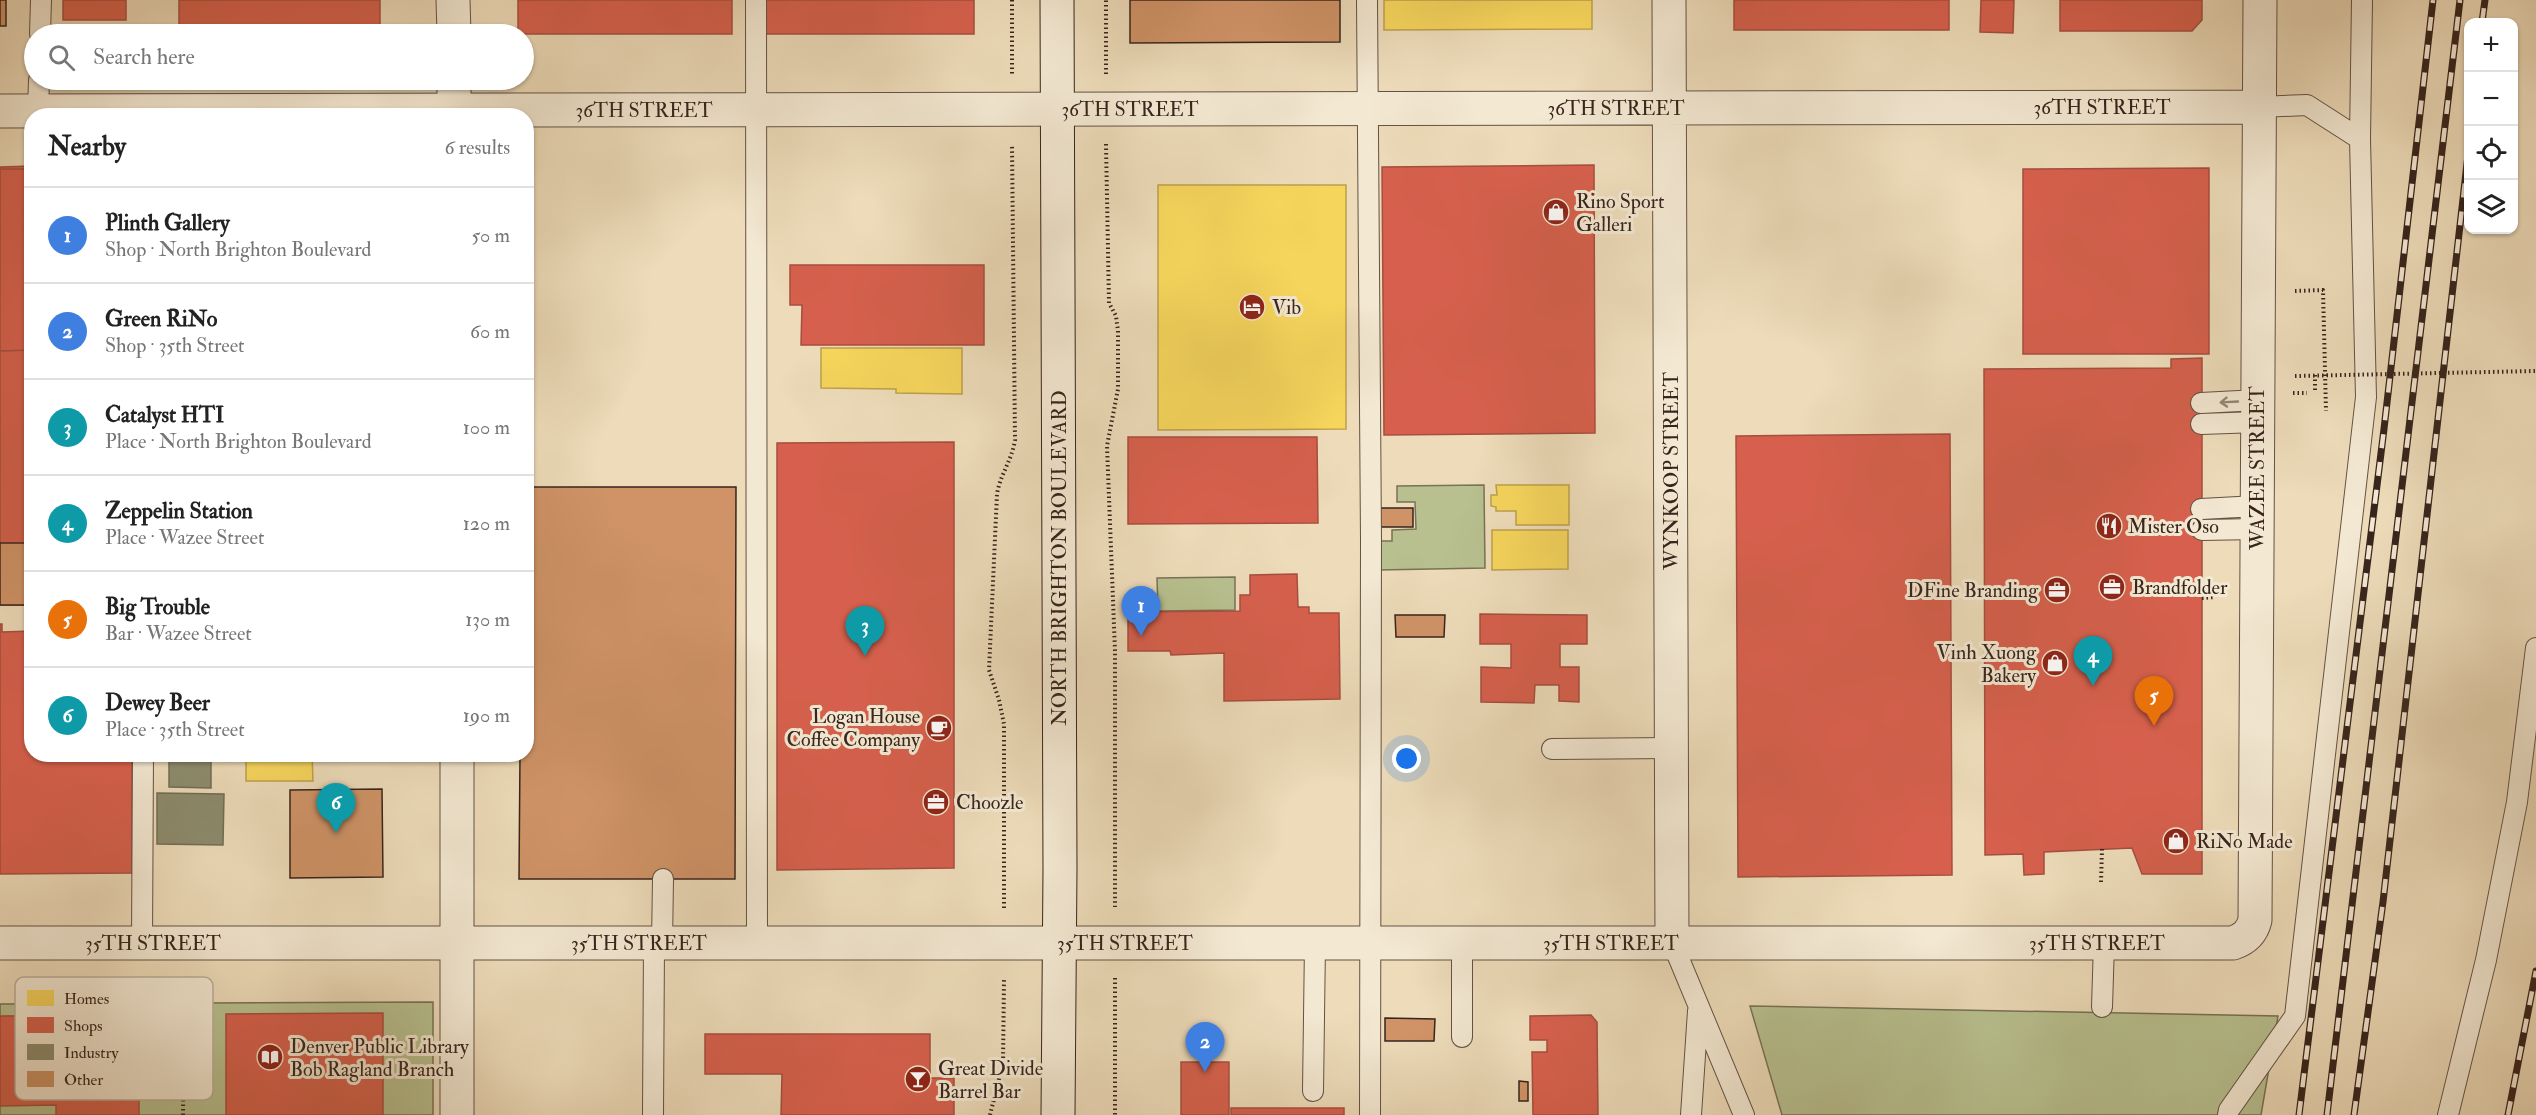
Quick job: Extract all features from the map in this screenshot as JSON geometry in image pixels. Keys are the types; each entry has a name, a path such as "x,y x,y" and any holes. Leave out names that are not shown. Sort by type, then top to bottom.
{"street":[{"path":"453,0 454,24"},
{"name":"NORTH BRIGHTON BOULEVARD","path":"1057,0 1059,109 1058,1115"},
{"name":"WYNKOOP STREET","path":"1669,0 1672,942"},
{"name":"WAZEE STREET","path":"2248,935 2255,920 2260,0"},
{"name":"36TH STREET","path":"0,111 39,95 118,108"},
{"name":"36TH STREET","path":"287,108 454,102 756,110 2259,107"},
{"path":"457,762 457,1115"},
{"name":"35TH STREET","path":"0,943 2233,943 2248,935"}],"lane":[{"path":"40,24 41,0"},
{"path":"756,0 757,943"},
{"path":"1367,0 1370,1115"},
{"path":"2228,1115 2229,1110 2295,1016 2366,397 2360,139 2362,0"},
{"path":"2259,107 2307,105 2360,139"},
{"path":"2201,403 2258,411"},
{"path":"2201,424 2258,411"},
{"path":"2201,508 2257,518"},
{"path":"2202,530 2257,518"},
{"path":"2448,1115 2486,960 2515,813 2536,648"},
{"path":"1552,749 1672,748"},
{"path":"142,943 143,762"},
{"path":"653,1115 658,943 663,879"},
{"path":"1672,942 1744,1115"},
{"path":"1313,1091 1315,943"},
{"path":"1462,943 1462,1037"},
{"path":"2102,1007 2104,943"},
{"path":"1691,1115 1699,1006"}],"path":[{"path":"1012,0 1012,54"},
{"path":"1106,0 1107,51"},
{"path":"1004,873 1004,724 989,670 997,494 1015,440 1012,158"},
{"path":"1106,164 1109,303 1116,316 1118,331 1118,388 1107,446 1115,651 1115,877"},
{"path":"2295,301 2295,291 2323,290 2326,411"},
{"path":"2295,365 2295,376 2536,371"},
{"path":"2314,375 2315,392"},
{"path":"2202,598 2215,597"},
{"path":"2101,882 2102,849"},
{"path":"1115,1015 1116,1115"},
{"path":"990,1115 1003,1063 1004,1021"},
{"path":"183,1100 183,1115"}],"green space":[{"path":"1484,485 1485,568 1378,570 1378,541 1392,541 1392,530 1416,529 1415,502 1397,502 1397,486"},
{"path":"1235,577 1235,610 1158,611 1157,578"},
{"path":"433,1002 433,1115 0,1115 0,1004 15,1004 15,1100 213,1100 213,1003"},
{"path":"1750,1006 2278,1016 2261,1115 1782,1115"}],"building: Homes":[{"path":"1384,0 1592,0 1592,29 1384,30"},
{"name":"Vib","path":"1158,185 1346,185 1346,429 1158,430"},
{"path":"821,348 962,348 962,394 896,393 896,389 821,388"},
{"path":"1496,485 1569,485 1569,525 1516,525 1516,511 1496,511 1496,507 1491,506 1491,495 1497,495"},
{"path":"1492,530 1568,530 1568,569 1492,570"},
{"path":"246,762 312,762 313,781 246,781"}],"building: Shops":[{"path":"63,0 126,0 126,20 63,20"},
{"path":"179,0 380,0 380,24 179,24"},
{"path":"518,0 732,0 732,34 534,34 534,24 518,24"},
{"path":"766,0 974,0 974,34 766,34"},
{"path":"1734,0 1949,0 1949,30 1734,30"},
{"path":"1981,0 2014,0 2013,33 1980,32"},
{"path":"2060,0 2202,0 2202,20 2192,31 2060,31"},
{"path":"1594,165 1595,433 1384,435 1382,167"},
{"path":"24,166 24,350 0,351 0,167"},
{"path":"2209,168 2209,354 2023,354 2023,169"},
{"path":"0,169 24,169 24,605 0,605"},
{"path":"790,265 984,265 984,345 801,345 802,305 790,305"},
{"path":"2202,358 2202,874 2142,874 2132,848 2044,852 2044,874 2024,875 2023,854 1985,855 1984,369 2171,368 2171,359"},
{"path":"1950,434 1952,875 1738,877 1736,436"},
{"path":"1128,437 1317,437 1318,523 1128,524"},
{"path":"954,442 954,868 777,870 777,443"},
{"path":"1297,574 1298,607 1309,607 1309,613 1339,613 1340,699 1224,701 1224,653 1171,655 1170,651 1128,651 1128,612 1240,611 1240,595 1250,595 1250,575"},
{"path":"1480,614 1587,615 1587,644 1560,644 1560,667 1579,667 1579,702 1559,701 1559,685 1535,685 1534,703 1481,702 1481,667 1511,668 1511,644 1480,644"},
{"path":"0,624 2,624 2,632 24,631 24,762 132,762 132,873 0,874"},
{"path":"383,1013 383,1115 226,1115 226,1014"},
{"path":"1591,1015 1597,1022 1598,1115 1533,1115 1532,1052 1547,1052 1547,1040 1530,1040 1530,1016"},
{"path":"0,1016 15,1016 15,1100 139,1100 139,1115 56,1115 56,1105 0,1106"},
{"path":"705,1034 930,1034 930,1078 954,1078 954,1115 781,1115 782,1074 705,1074"},
{"path":"1181,1062 1229,1062 1229,1115 1181,1115"},
{"path":"1231,1108 1344,1108 1344,1115 1231,1115"}],"building: Industry":[{"path":"169,762 211,762 211,788 169,787"},
{"path":"157,793 224,794 223,845 157,844"}],"building: Other":[{"path":"0,0 6,0 6,26 0,26"},
{"path":"1130,0 1340,0 1340,42 1130,43"},
{"path":"534,487 736,487 735,879 519,879 520,762 534,762"},
{"path":"1375,508 1413,508 1413,527 1375,527"},
{"path":"0,543 24,543 24,605 0,605"},
{"path":"1395,615 1445,615 1444,637 1396,637"},
{"path":"382,789 383,877 290,878 290,790"},
{"path":"1385,1018 1435,1019 1434,1041 1385,1041"},
{"path":"1519,1081 1528,1082 1528,1101 1519,1101"}],"railway":[{"path":"2299,1115 2384,429 2433,0"},
{"path":"2327,1115 2460,0"},
{"path":"2483,18 2485,0"},
{"path":"2354,1115 2383,902 2465,180"},
{"path":"2508,1115 2536,971"}],"place":[{"name":"Rino Sport Galleri","path":"1556,212"},
{"name":"Vib","path":"1252,307"},
{"name":"Mister Oso","path":"2109,526"},
{"name":"Brandfolder","path":"2112,587"},
{"name":"DFine Branding","path":"2057,590"},
{"name":"Plinth Gallery","path":"1141,636"},
{"name":"Catalyst HTI","path":"865,656"},
{"name":"Vinh Xuong Bakery","path":"2055,663"},
{"name":"Zeppelin Station","path":"2093,686"},
{"name":"Big Trouble","path":"2154,726"},
{"name":"Logan House Coffee Company","path":"939,728"},
{"name":"Choozle","path":"936,802"},
{"name":"Dewey Beer","path":"336,833"},
{"name":"RiNo Made","path":"2176,841"},
{"name":"Denver Public Library Bob Ragland Branch","path":"270,1057"},
{"name":"Green RiNo","path":"1205,1072"},
{"name":"Great Divide Barrel Bar","path":"918,1079"}]}
